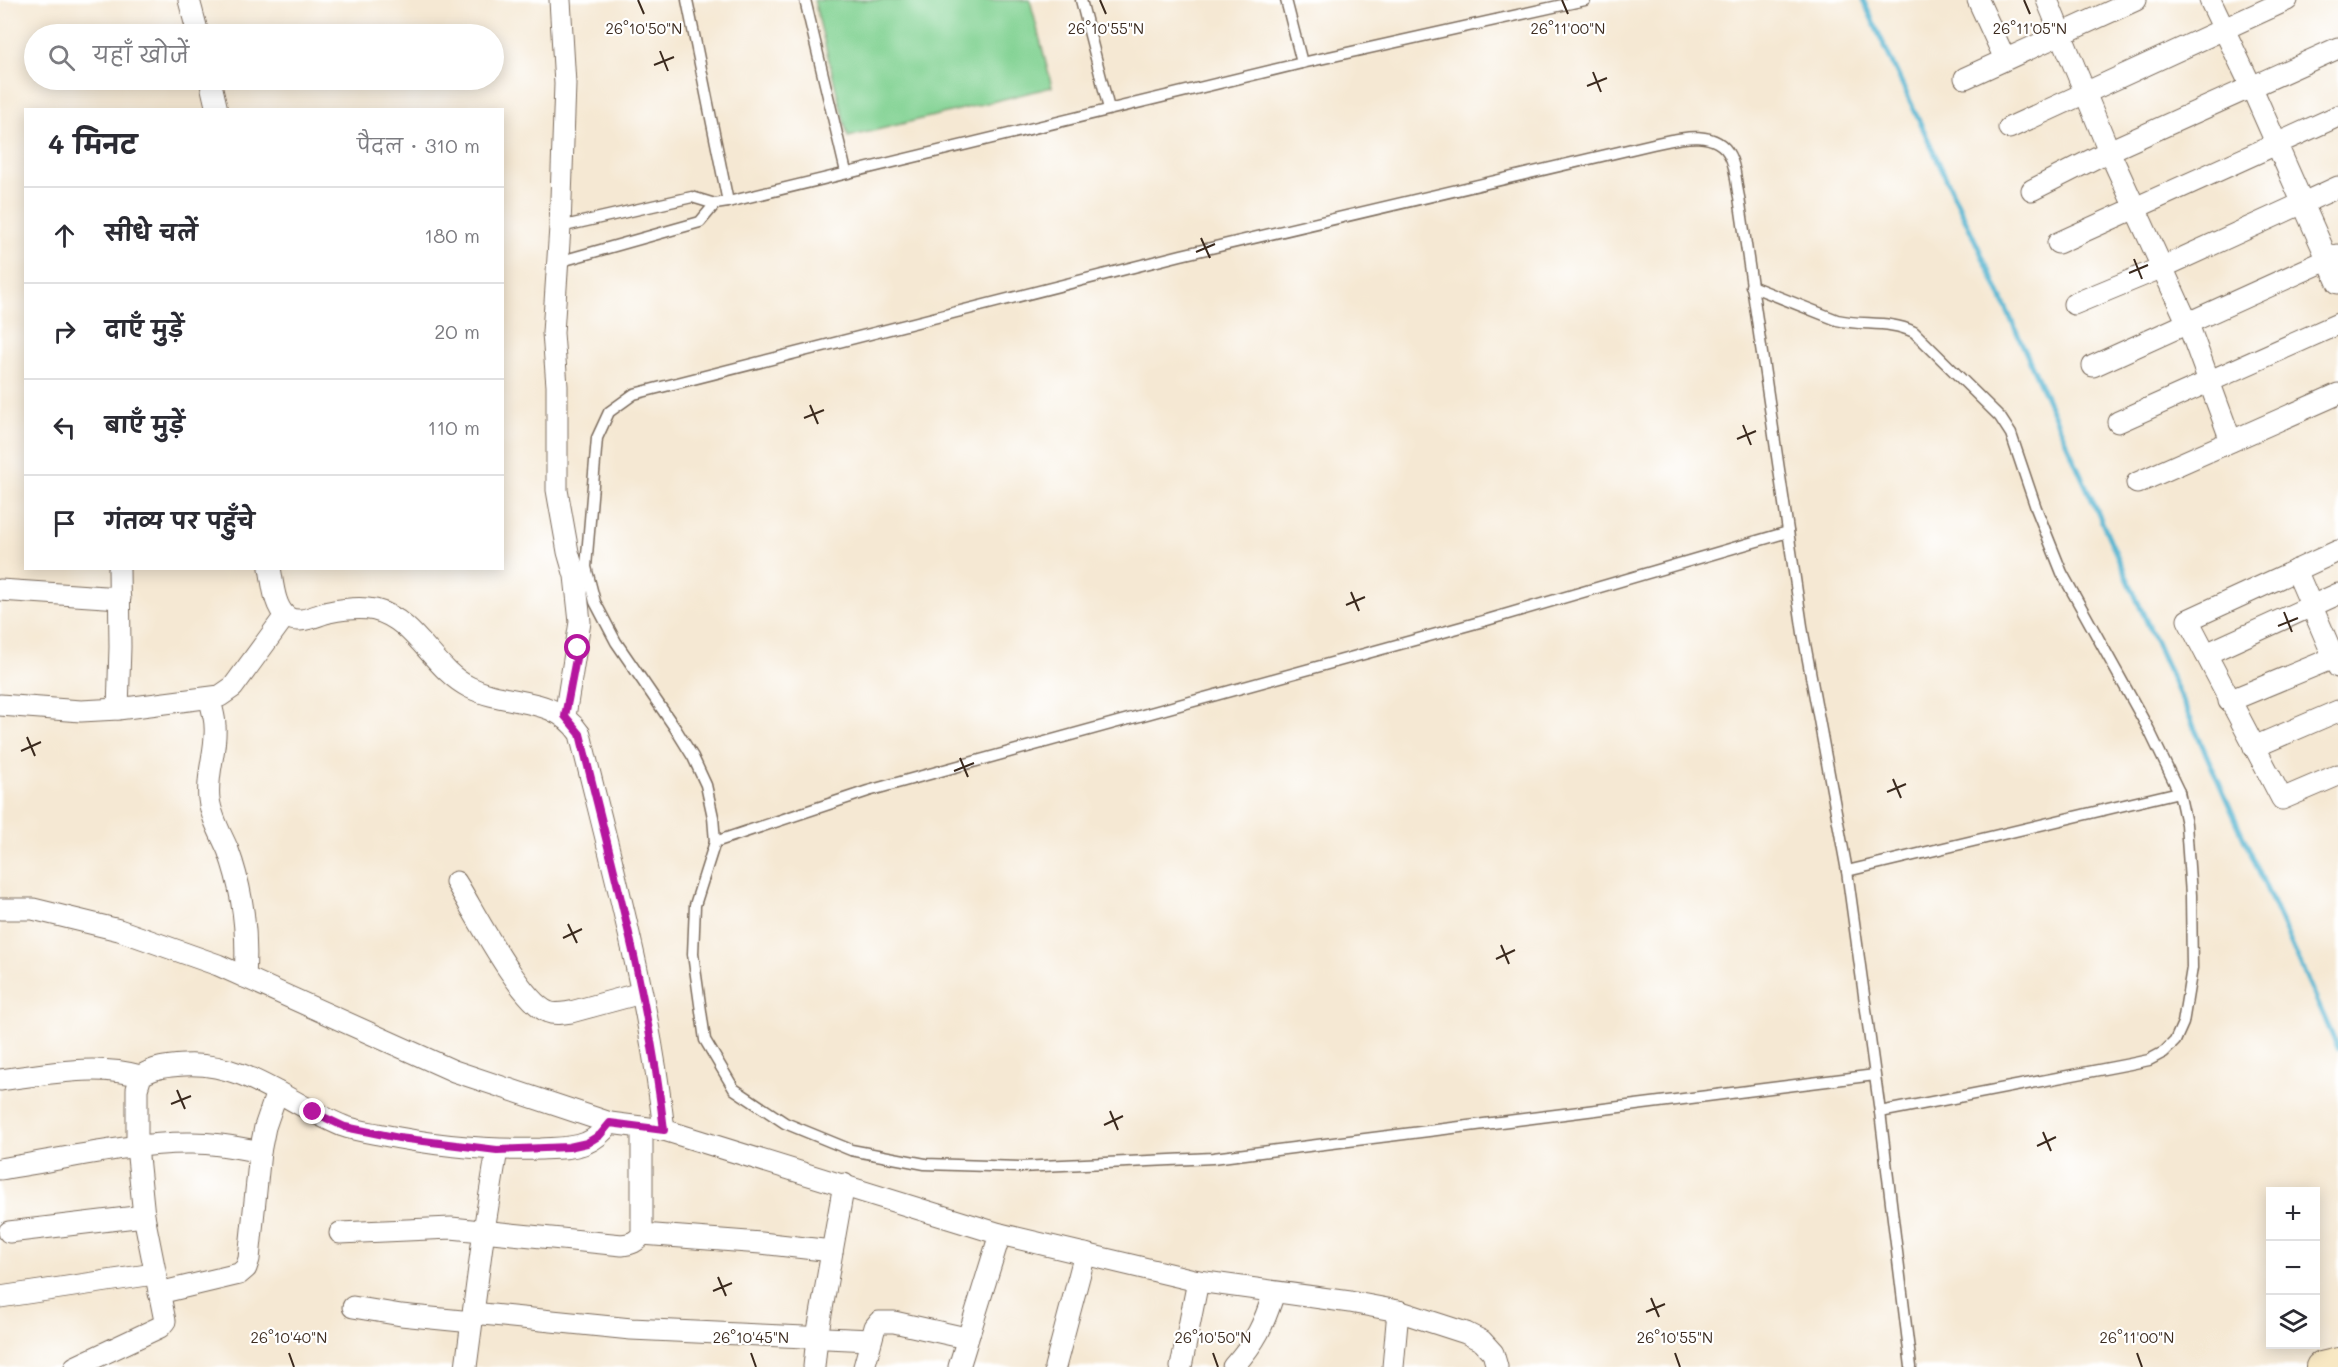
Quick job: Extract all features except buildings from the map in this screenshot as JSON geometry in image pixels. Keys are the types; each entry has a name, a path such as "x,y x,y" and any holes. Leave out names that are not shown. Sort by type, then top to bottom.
{"street":[{"path":"189,0 195,24"},
{"path":"560,0 565,84 560,227 553,333 558,386 557,490 575,576 580,622 565,716"},
{"path":"1978,0 2005,59"},
{"path":"2047,0 2134,208 2188,324 2231,441"},
{"path":"1965,78 2136,0"},
{"path":"2210,0 2251,86 2302,203 2333,258 2338,284"},
{"path":"2009,128 2287,0"},
{"path":"2032,190 2109,150 2338,48"},
{"path":"212,90 217,108"},
{"path":"2058,243 2338,116"},
{"path":"2074,304 2163,267 2338,187"},
{"path":"2093,366 2333,258"},
{"path":"2118,422 2338,324"},
{"path":"2137,483 2338,394"},
{"path":"2338,551 2188,620 2282,799 2338,775"},
{"path":"118,709 119,570"},
{"path":"270,570 277,600 285,616 295,621 353,609 374,610 393,616 411,632 444,670 469,687 492,696 548,708 565,716 580,734 625,917 658,1072 664,1130"},
{"path":"2229,701 2337,660 2310,606 2296,570"},
{"path":"0,590 120,598"},
{"path":"2206,654 2338,594"},
{"path":"0,705 81,711 118,709 220,696 232,687 285,616"},
{"path":"210,698 215,726 209,768 208,797 238,888 247,947 245,977"},
{"path":"2254,747 2338,711"},
{"path":"456,882 521,987 547,1011 559,1014 571,1012 641,993"},
{"path":"0,909 33,909 119,930 218,965 454,1071 610,1123 664,1130 844,1184 896,1204 1000,1234 1198,1281 1398,1311 1466,1333 1482,1341 1492,1353 1497,1367"},
{"path":"75,1367 160,1327 165,1321 144,1216 137,1147 137,1089 141,1076 150,1070 166,1066 201,1064 230,1069 252,1078 345,1127 441,1145 497,1150 569,1147 587,1143 600,1135 610,1123"},
{"path":"0,1080 94,1069 122,1071 141,1076"},
{"path":"0,1297 239,1274 246,1268 249,1259 260,1152 265,1127 278,1092"},
{"path":"340,1233 439,1228 484,1230 622,1245 638,1240 642,1234 642,1127"},
{"path":"0,1169 137,1147 190,1143 228,1145 260,1152"},
{"path":"466,1367 497,1150"},
{"path":"814,1367 817,1337 844,1184"},
{"path":"9,1232 144,1216"},
{"path":"642,1234 832,1251"},
{"path":"959,1367 966,1338 1000,1234"},
{"path":"1055,1367 1085,1254"},
{"path":"1181,1367 1198,1281"},
{"path":"1233,1367 1254,1342 1274,1293"},
{"path":"353,1307 401,1315 871,1340"},
{"path":"1393,1367 1398,1311"},
{"path":"864,1367 871,1340 879,1322 887,1321 966,1338"},
{"path":"2321,1367 2338,1363"}],"lane":[{"path":"687,0 728,202"},
{"path":"805,0 846,172"},
{"path":"1081,0 1109,109"},
{"path":"1286,0 1302,63"},
{"path":"560,227 692,197 715,204 728,202 1302,63 1564,2 1584,0"},
{"path":"1875,1075 1213,1158 1020,1167 925,1164 850,1150 785,1123 734,1089 705,1040 693,944 695,905 715,842 713,817 706,785 693,757 675,728 616,642 596,602 586,567 597,438 609,412 634,394 1181,255 1687,136 1714,140 1730,155 1739,197 1803,633 1847,871 1875,1075 1880,1112 1911,1367"},
{"path":"558,262 700,222 715,204"},
{"path":"1751,286 1837,320 1851,323 1887,323 1902,326 1914,332 2000,417 2011,434 2036,508 2062,573 2149,730 2179,792 2186,824 2191,895 2192,968 2184,1023 2175,1041 2164,1052 2149,1060 1880,1112"},
{"path":"715,842 868,791 1486,620 1788,532"},
{"path":"1847,871 2179,792"}],"green space":[{"path":"814,0 1030,0 1052,87 848,137"}],"waterway":[{"path":"1863,0 1993,279 2338,1048"}],"route":[{"path":"313,1112 345,1127 441,1145 497,1150 569,1147 587,1143 600,1135 610,1123 664,1130 658,1072 625,917 580,734 565,716 578,648"}]}
